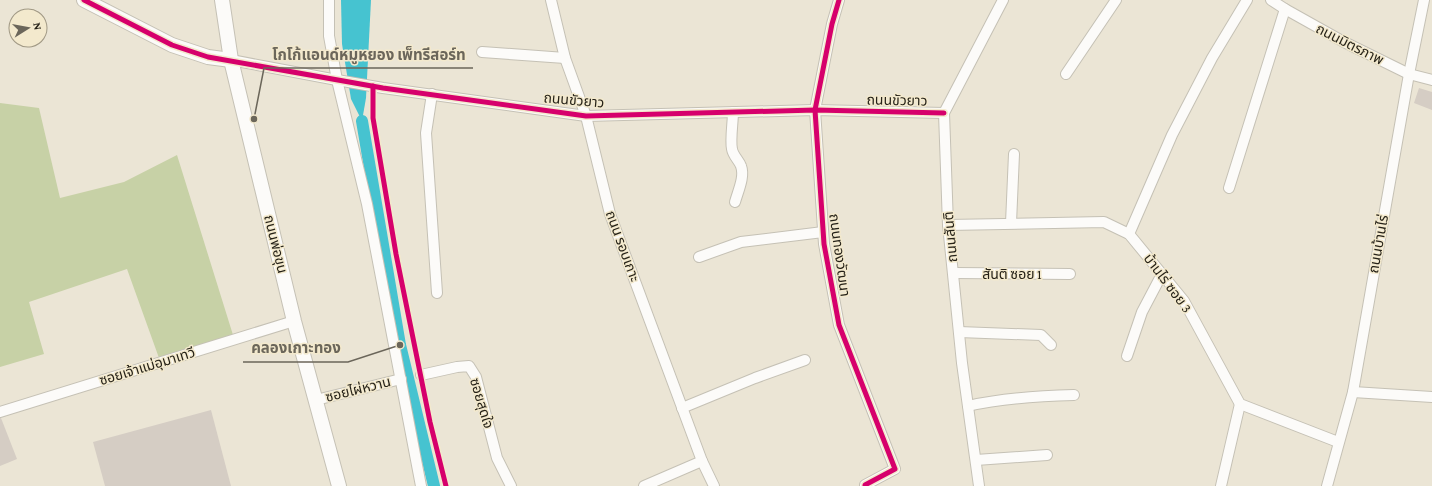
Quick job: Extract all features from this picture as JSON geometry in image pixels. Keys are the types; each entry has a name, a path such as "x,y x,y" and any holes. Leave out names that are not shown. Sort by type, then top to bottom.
{"main road":[{"path":"84,0 172,45 208,57 231,60"},
{"name":"ถนนพ่อขุน","path":"222,0 231,60 294,321 339,486"}],"street":[{"path":"329,0 329,36 337,80 367,204 422,486"},
{"name":"ถนน รอบเกาะ","path":"551,0 566,58 586,116 610,214 702,461 714,486"},
{"name":"ถนนทองวัฒนา","path":"839,0 832,24 815,110 824,244 839,325 895,469 864,485 865,486"},
{"name":"ถนนสันติ","path":"979,486 959,332 948,225 944,113 1003,0"},
{"path":"1066,74 1116,0"},
{"path":"1129,234 1172,135 1212,58 1247,0"},
{"name":"ถนนมิตรภาพ","path":"1271,0 1344,42 1409,74 1432,80"},
{"name":"ถนนบ้านไร่","path":"1327,486 1353,392 1409,74 1424,0"},
{"path":"1229,188 1285,9"},
{"path":"482,52 566,58"},
{"name":"ถนนขัวยาว","path":"231,60 373,86 586,116 815,110 944,113"},
{"path":"432,94 426,133 437,293"},
{"path":"733,112 732,150 742,170 741,182 735,202"},
{"path":"1011,223 1014,154"},
{"name":"บ้านไร่ ซอย 3","path":"948,225 1104,222 1129,234 1184,301 1240,404"},
{"path":"698,257 741,242 823,232"},
{"name":"สันติ ซอย 1","path":"954,273 1070,274"},
{"path":"1127,356 1142,312 1162,274"},
{"name":"ซอยเจ้าแม่อุมาเทวี","path":"0,412 294,321"},
{"path":"959,332 1041,335 1051,345"},
{"path":"682,408 755,378 805,360"},
{"name":"ซอยสุดใจ","path":"421,375 457,367 469,366 476,377 497,458 511,486"},
{"name":"ซอยไผ่หวาน","path":"316,400 401,379"},
{"path":"1353,392 1432,397"},
{"path":"968,406 1033,396 1074,395"},
{"path":"1221,486 1240,404 1338,442"},
{"path":"976,460 1047,455"},
{"path":"644,486 702,461"}],"green space":[{"path":"0,103 39,108 60,198 124,182 177,155 233,335 159,358 127,269 29,302 44,354 0,367"}],"water":[{"path":"341,0 371,0 366,98 362,121 351,99 342,44"}],"building":[{"path":"1419,88 1432,92 1432,110 1414,103"},
{"path":"211,410 231,486 105,486 93,442"},
{"path":"0,418 17,459 0,466"}],"waterway":[{"path":"362,121 400,345 434,486"}],"cycle path":[{"path":"84,0 172,45 208,57 383,88 586,116 815,110 944,113"},
{"path":"839,0 832,24 815,110 824,244 839,325 895,469 865,486"},
{"path":"373,86 373,118 396,254 430,422 446,486"}],"place":[{"name":"โกโก้แอนด์หมูหยอง เพ็ทรีสอร์ท","path":"254,119"},
{"name":"คลองเกาะทอง","path":"400,345"}]}
